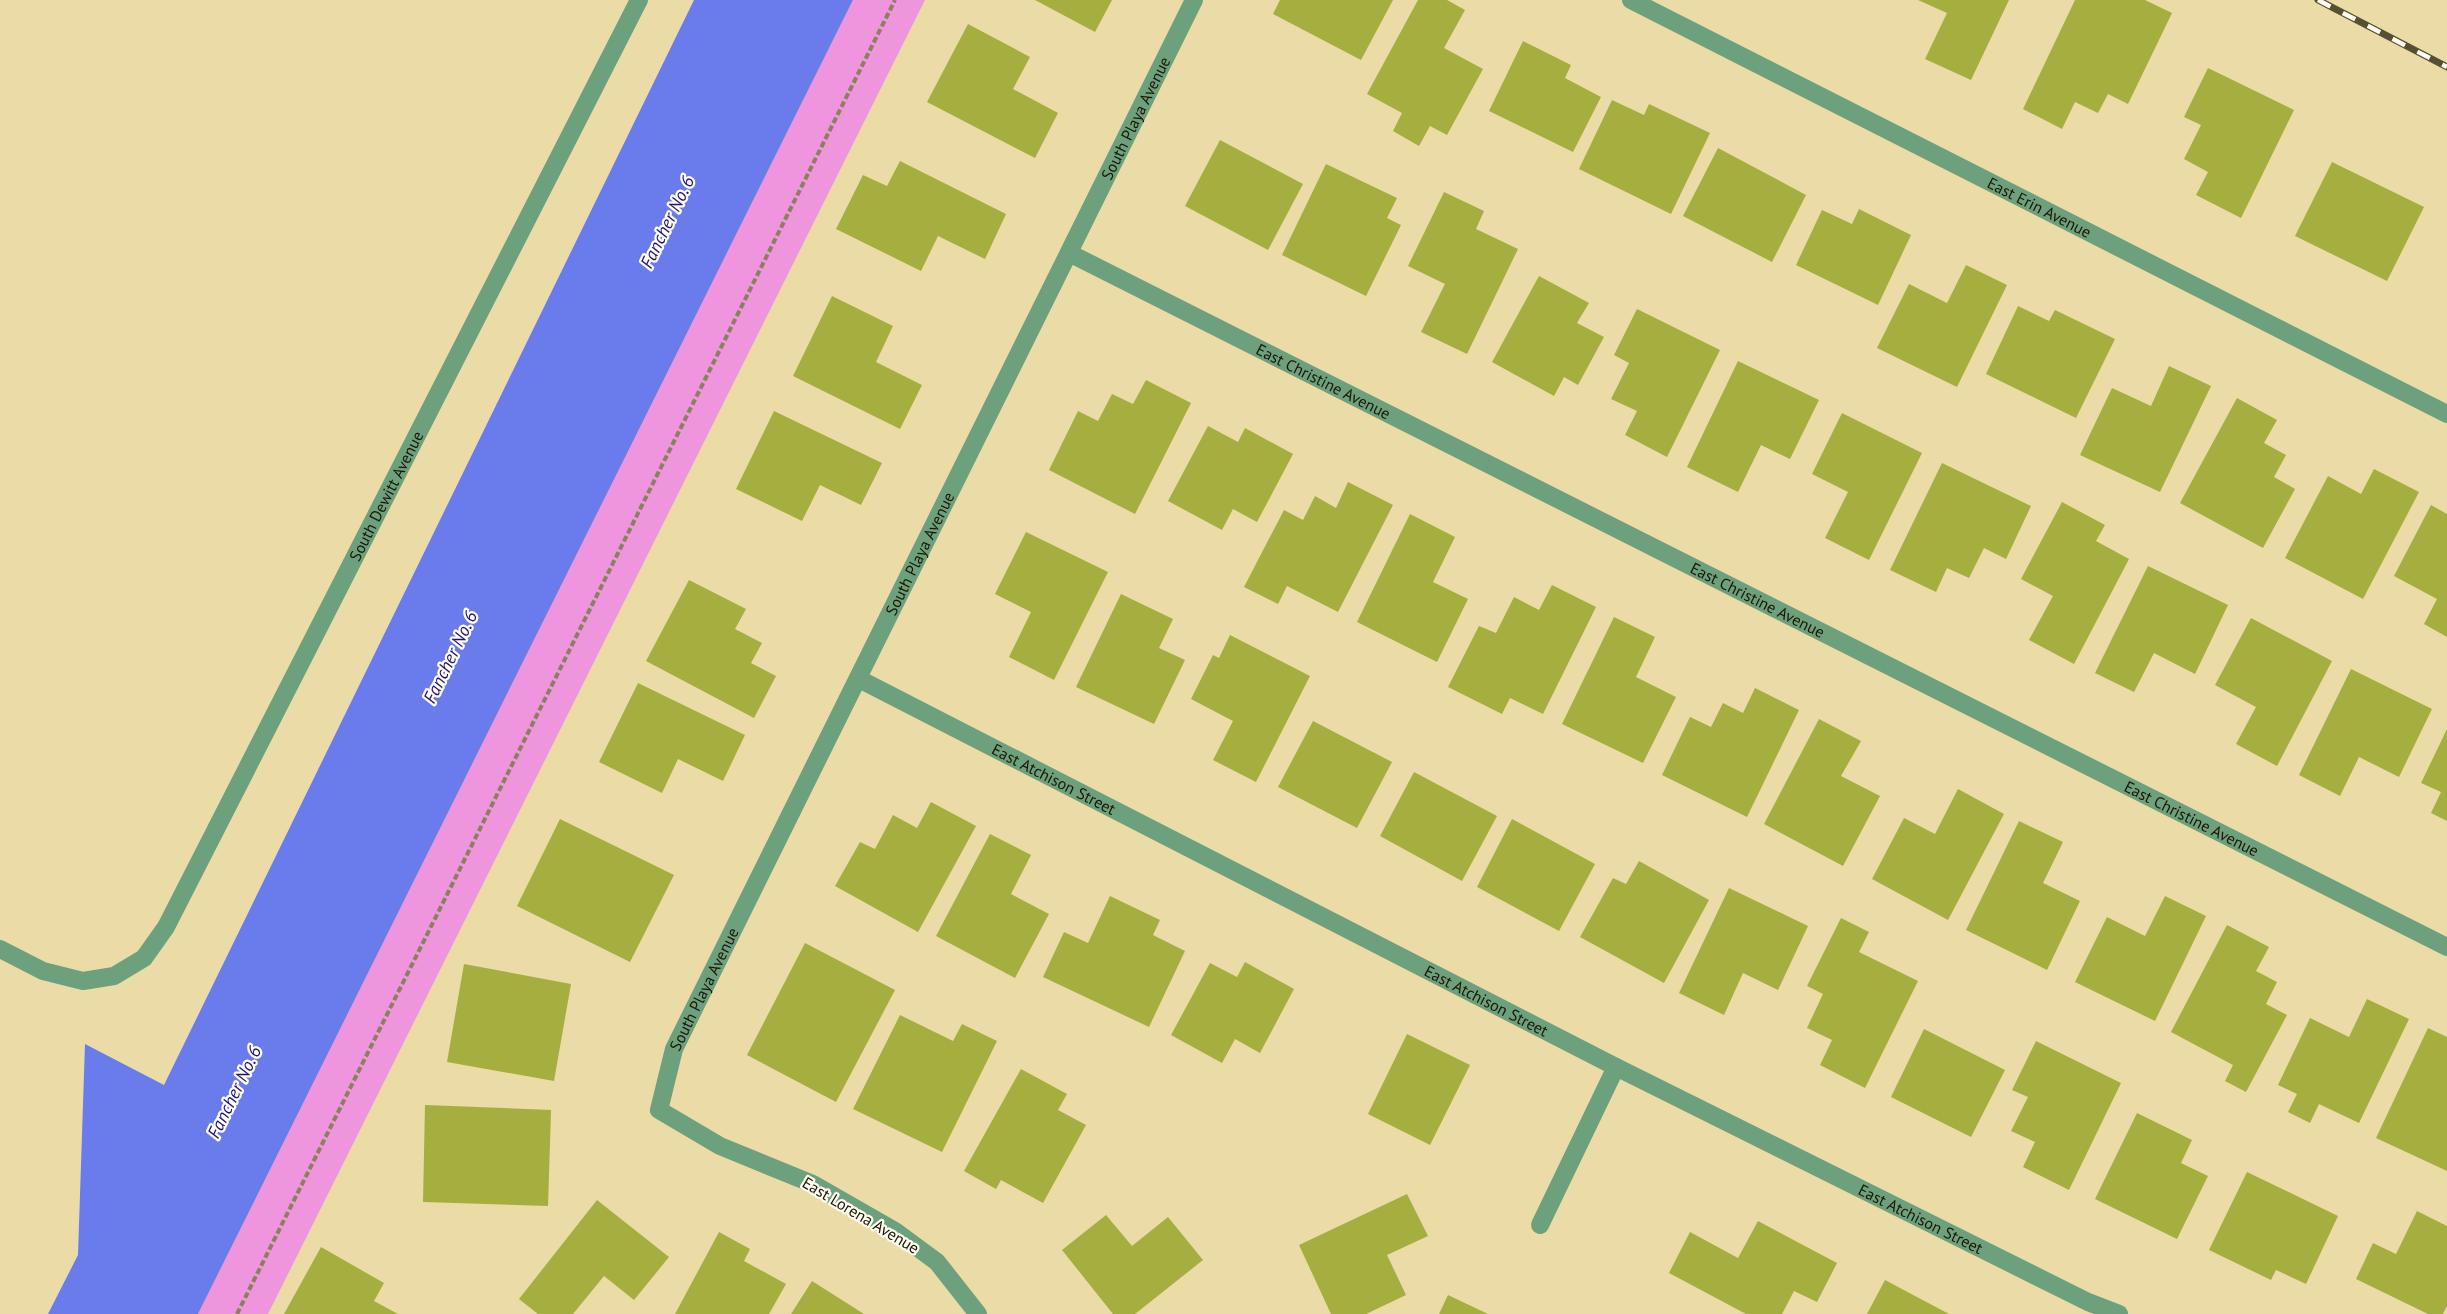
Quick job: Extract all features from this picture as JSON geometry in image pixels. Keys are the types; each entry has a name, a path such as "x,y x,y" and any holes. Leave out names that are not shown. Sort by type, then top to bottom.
{"street":[{"name":"South Dewitt Avenue","path":"0,949 43,971 83,981 114,976 144,958 166,927 639,0"},
{"name":"South Playa Avenue","path":"659,1110 674,1049 1194,0"},
{"name":"East Erin Avenue","path":"1631,0 2447,414"},
{"name":"East Christine Avenue","path":"1069,253 2447,947"},
{"name":"East Atchison Street","path":"859,679 2085,1308 2119,1314"},
{"path":"1540,1225 1617,1067"},
{"name":"East Lorena Avenue","path":"659,1110 720,1146 813,1184 895,1231 937,1262 978,1314"}],"path":[{"path":"237,1314 895,0"}],"shaded area":[{"path":"853,0 925,0 268,1314 198,1314"}],"water":[{"name":"Fancher No. 6","path":"694,0 853,0 198,1314 48,1314 78,1255 85,1044 164,1085"}],"building":[{"path":"1035,0 1112,0 1095,32"},
{"path":"1280,0 1393,0 1361,60 1273,14"},
{"path":"1418,0 1447,0 1465,10 1444,48 1483,69 1447,135 1430,126 1419,146 1393,131 1402,113 1367,94"},
{"path":"1918,0 2009,0 1971,80 1925,59 1947,13"},
{"path":"2075,0 2145,0 2172,13 2128,104 2108,94 2098,113 2075,102 2062,129 2023,109"},
{"path":"968,24 1030,57 1013,89 1058,113 1035,158 927,102"},
{"path":"1523,41 1571,65 1565,78 1601,97 1573,152 1489,111"},
{"path":"2208,68 2294,110 2241,218 2196,195 2208,172 2184,159 2201,125 2184,117"},
{"path":"1612,100 1644,115 1649,104 1710,133 1671,214 1579,169"},
{"path":"1220,140 1303,184 1268,250 1185,206"},
{"path":"1718,148 1806,195 1772,262 1683,216"},
{"path":"900,161 1006,214 985,259 938,236 921,271 836,229 863,175 887,186"},
{"path":"2332,162 2424,207 2387,281 2295,236"},
{"path":"1326,164 1397,198 1387,218 1401,225 1366,296 1282,255"},
{"path":"1444,192 1484,211 1476,229 1518,249 1467,354 1421,332 1445,284 1408,266"},
{"path":"1859,209 1911,235 1878,305 1796,265 1822,210 1852,224"},
{"path":"1966,265 2007,285 1957,387 1877,348 1909,284 1947,303"},
{"path":"1539,276 1589,303 1577,323 1604,337 1578,385 1564,377 1554,396 1492,362"},
{"path":"832,296 893,326 876,362 922,385 900,429 793,376"},
{"path":"2018,306 2049,321 2055,310 2115,339 2076,418 1986,374"},
{"path":"1637,309 1720,350 1667,457 1625,435 1637,411 1611,399 1629,363 1614,355"},
{"path":"1738,361 1819,400 1790,459 1761,445 1738,492 1687,467"},
{"path":"2169,366 2211,386 2160,492 2080,455 2112,388 2151,406"},
{"path":"1146,380 1191,403 1135,514 1049,470 1078,411 1098,421 1112,394 1133,404"},
{"path":"2237,398 2277,420 2264,443 2286,455 2274,477 2295,489 2263,548 2180,503"},
{"path":"774,411 882,463 861,505 820,485 802,521 736,489"},
{"path":"1842,413 1922,453 1869,560 1825,538 1848,492 1812,474"},
{"path":"1208,426 1238,442 1245,428 1293,454 1257,522 1233,509 1222,530 1168,501"},
{"path":"1942,463 2031,506 2006,559 1984,548 1969,578 1947,568 1936,592 1890,570"},
{"path":"2374,469 2419,492 2363,599 2285,558 2328,476 2361,494"},
{"path":"1348,482 1393,505 1338,612 1287,586 1278,604 1244,587 1284,510 1303,520 1315,496 1336,508"},
{"path":"2062,502 2105,525 2096,541 2129,559 2074,664 2029,640 2053,596 2021,579"},
{"path":"2431,505 2447,514 2447,637 2424,624 2437,599 2394,576"},
{"path":"1410,514 1455,537 1433,582 1468,599 1437,662 1357,622"},
{"path":"1026,532 1108,572 1054,680 1009,657 1031,612 995,594"},
{"path":"2148,566 2228,605 2195,674 2154,653 2134,692 2095,673"},
{"path":"689,580 746,609 735,629 762,643 751,663 776,676 754,718 646,661"},
{"path":"1552,585 1596,607 1543,714 1510,698 1502,714 1448,687 1479,626 1496,633 1514,597 1539,610"},
{"path":"1121,594 1173,619 1159,648 1185,660 1154,724 1076,687"},
{"path":"1614,617 1655,637 1636,677 1676,697 1643,763 1562,724"},
{"path":"2251,618 2332,661 2277,766 2236,744 2256,707 2215,685"},
{"path":"1230,635 1310,676 1256,782 1213,760 1233,721 1191,699 1213,655 1219,658"},
{"path":"2351,669 2432,709 2399,777 2359,757 2340,796 2299,775"},
{"path":"638,683 745,735 723,781 678,759 662,793 599,762"},
{"path":"1755,688 1799,710 1747,817 1662,775 1690,717 1711,727 1723,703 1743,713"},
{"path":"1819,719 1861,741 1841,776 1880,796 1843,866 1764,824"},
{"path":"1313,721 1392,762 1357,828 1278,787"},
{"path":"2447,729 2447,821 2431,813 2441,792 2421,783"},
{"path":"1414,772 1497,816 1462,881 1380,836"},
{"path":"1958,789 2004,814 1948,920 1872,879 1904,818 1935,834"},
{"path":"931,802 976,826 918,932 835,886 860,842 875,849 893,815 917,828"},
{"path":"560,819 674,875 630,962 517,906"},
{"path":"1512,819 1595,864 1559,931 1477,887"},
{"path":"2019,821 2063,842 2043,883 2080,901 2047,970 1966,930"},
{"path":"990,834 1031,855 1011,894 1049,914 1015,978 936,936"},
{"path":"1639,861 1709,900 1664,983 1580,937 1613,878 1626,884"},
{"path":"1729,888 1808,926 1778,990 1743,973 1724,1015 1679,993"},
{"path":"1110,896 1160,920 1153,935 1185,951 1149,1027 1043,977 1064,932 1088,943"},
{"path":"2165,896 2206,916 2155,1021 2075,982 2107,917 2145,936"},
{"path":"1841,918 1869,932 1859,952 1918,981 1865,1088 1820,1065 1832,1040 1807,1028 1823,994 1807,986"},
{"path":"2227,925 2269,947 2256,971 2277,982 2266,1004 2287,1015 2246,1092 2225,1081 2233,1065 2171,1032"},
{"path":"805,943 895,990 836,1102 747,1055"},
{"path":"1245,962 1294,989 1260,1053 1235,1039 1222,1063 1171,1035 1210,963 1237,977"},
{"path":"464,964 571,984 554,1081 447,1062"},
{"path":"2367,999 2409,1019 2359,1123 2319,1104 2310,1123 2288,1112 2297,1094 2278,1085 2310,1018 2349,1037"},
{"path":"900,1015 953,1041 962,1024 997,1041 942,1152 853,1109"},
{"path":"2428,1028 2447,1037 2447,1171 2376,1138"},
{"path":"1924,1029 2005,1070 1971,1137 1891,1097"},
{"path":"1407,1034 1470,1065 1430,1145 1368,1114"},
{"path":"2036,1041 2121,1083 2069,1190 2023,1167 2035,1142 2011,1131 2028,1097 2012,1090"},
{"path":"1021,1069 1067,1094 1058,1110 1086,1125 1043,1203 1001,1180 996,1189 964,1171"},
{"path":"425,1105 551,1110 548,1206 423,1202"},
{"path":"2137,1113 2192,1140 2181,1163 2208,1176 2177,1239 2095,1199"},
{"path":"2247,1172 2338,1216 2306,1284 2276,1270 2271,1280 2209,1250"},
{"path":"1407,1194 1428,1236 1387,1255 1406,1295 1366,1314 1331,1314 1299,1245"},
{"path":"597,1200 669,1257 634,1300 604,1276 573,1314 538,1314 519,1299"},
{"path":"2417,1211 2447,1226 2447,1306 2443,1314 2428,1314 2356,1279 2373,1243 2396,1254"},
{"path":"1106,1215 1132,1246 1168,1217 1203,1260 1135,1314 1113,1314 1062,1250"},
{"path":"1758,1221 1837,1263 1817,1302 1794,1291 1782,1314 1746,1314 1669,1273 1690,1232 1738,1258"},
{"path":"719,1232 750,1249 744,1261 786,1284 769,1314 675,1314"},
{"path":"321,1247 384,1283 374,1301 398,1314 284,1314"},
{"path":"1885,1280 1949,1314 1867,1314"},
{"path":"812,1281 864,1314 791,1314"},
{"path":"1448,1295 1488,1314 1439,1314"}],"railway":[{"path":"2318,0 2447,67"}]}
